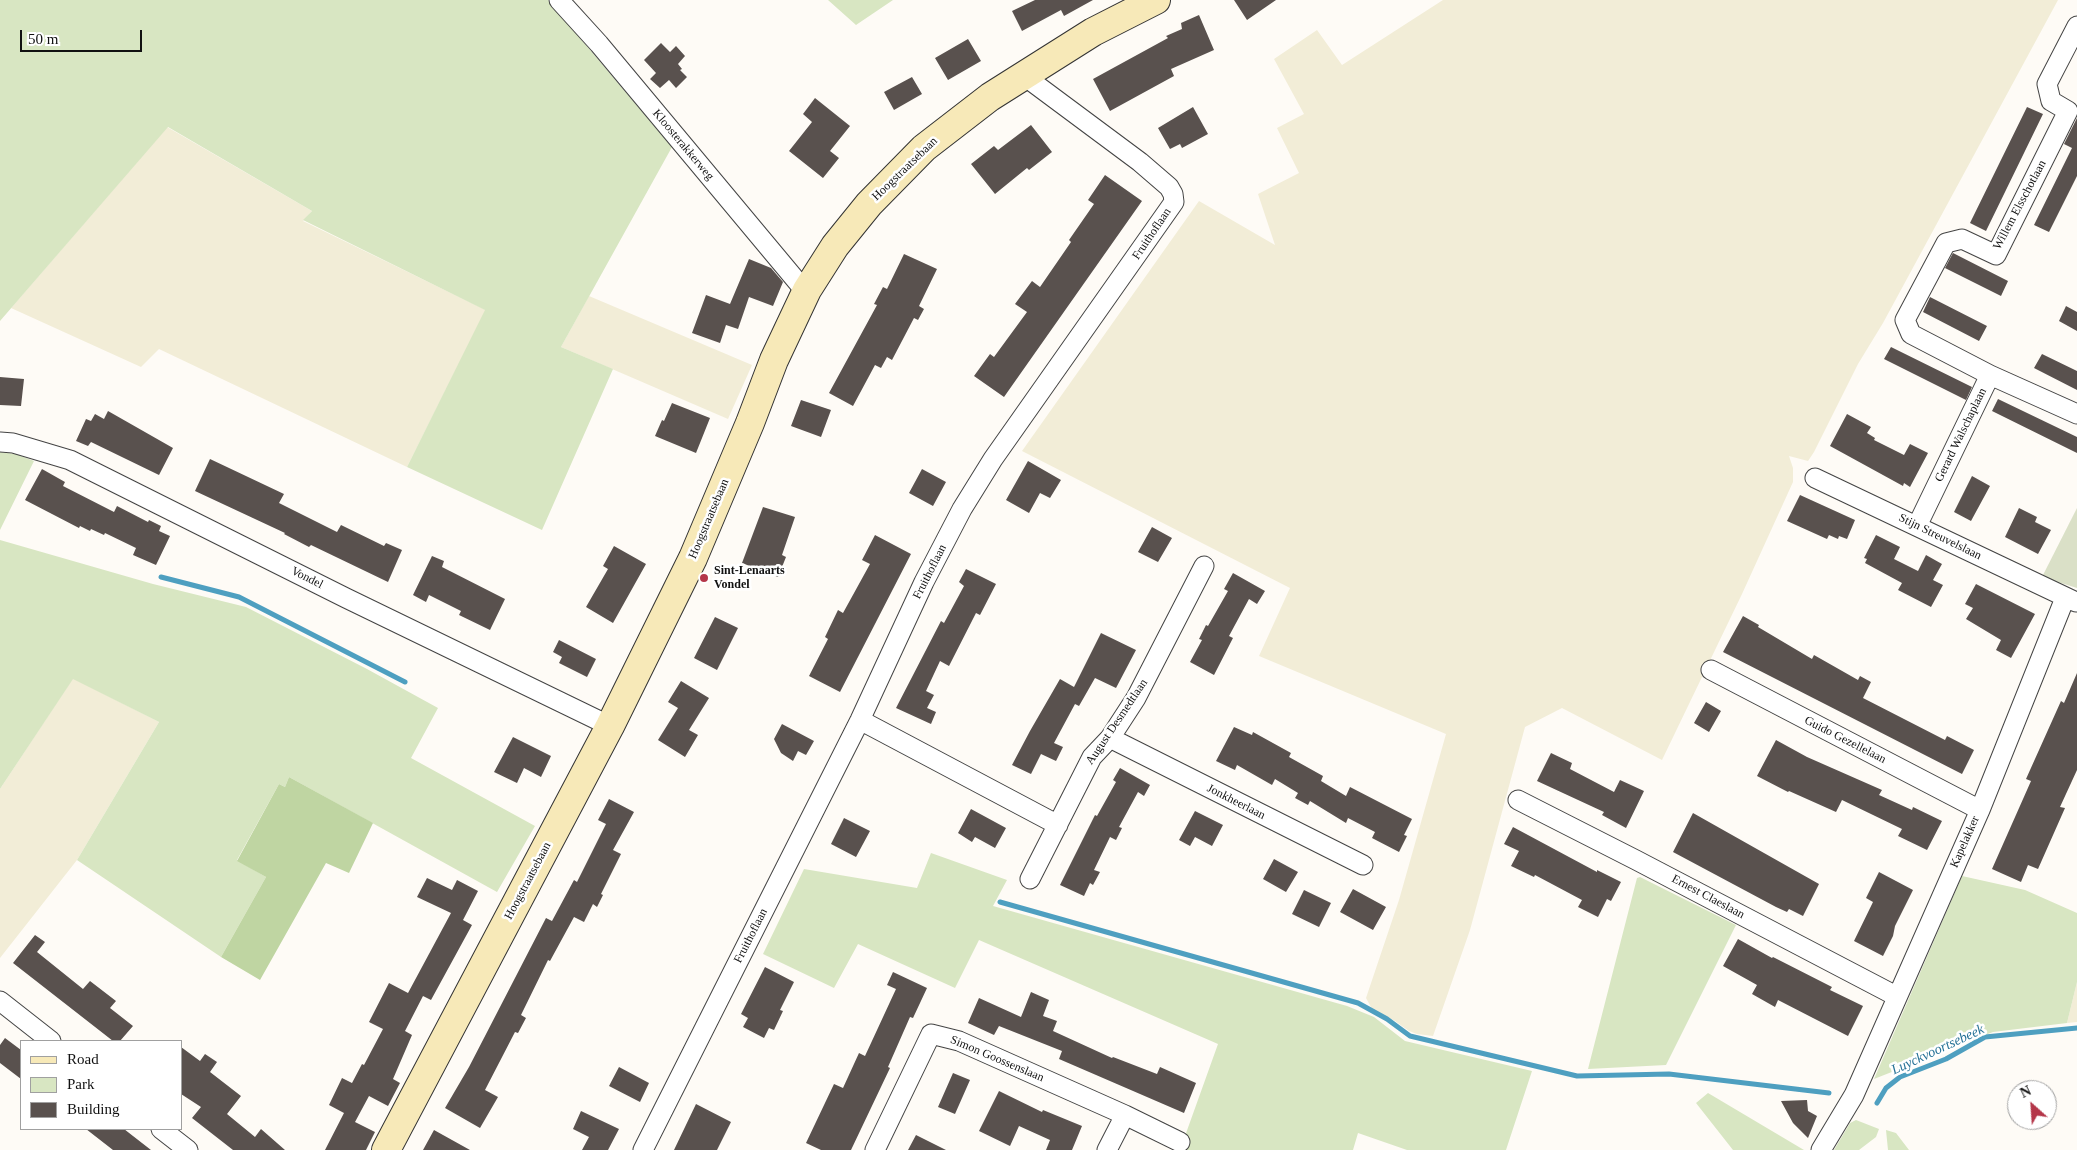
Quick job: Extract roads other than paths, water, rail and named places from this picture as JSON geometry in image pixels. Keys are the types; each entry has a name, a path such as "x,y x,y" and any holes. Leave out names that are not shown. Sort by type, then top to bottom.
{"main road":[{"name":"Hoogstraatsebaan","path":"386,1150 610,726 692,558 750,423 774,360 807,290 835,246 869,204 924,148 990,97 1093,32 1156,0"}],"street":[{"name":"Kloosterakkerweg","path":"559,0 599,44 800,285 807,290"},
{"name":"Willem Elsschotlaan","path":"1990,375 1911,334 1905,320 1946,243 1962,239 1996,255 2072,112 2051,101 2047,84 2077,26"},
{"name":"Fruithoflaan","path":"644,1150 860,720 924,582 962,509 993,459 1174,202 1173,194 1169,187 1140,162 1023,75"},
{"name":"Gerard Walschaplaan","path":"1917,526 1990,375 2077,414"},
{"name":"Vondel","path":"0,442 13,443 70,460 346,598 610,726"},
{"name":"Stijn Streuvelslaan","path":"1815,478 2071,600"},
{"name":"August Desmedtlaan","path":"1030,880 1092,757 1110,738 1136,698 1204,566"},
{"name":"Kapelakker","path":"1821,1150 1854,1095 2071,600"},
{"name":"Guido Gezellelaan","path":"1711,670 1980,810"},
{"path":"860,720 1058,825"},
{"name":"Jonkheerlaan","path":"1110,738 1363,865"},
{"name":"Ernest Claeslaan","path":"1518,800 1896,996"},
{"path":"0,1001 49,1040"},
{"name":"Simon Goossenslaan","path":"875,1150 931,1034 959,1040 1180,1142"},
{"path":"1107,1150 1125,1115"},
{"path":"162,1130 188,1150"}],"waterway":[{"path":"161,577 239,597 405,682"},
{"path":"1000,902 1358,1003 1387,1019 1410,1036 1577,1076 1669,1074 1829,1093"},
{"name":"Luyckvoortsebeek","path":"1877,1103 1886,1088 1900,1077 1946,1059 1985,1037 2077,1028"}],"place":[{"name":"Sint-Lenaarts Vondel","path":"704,578"}]}
